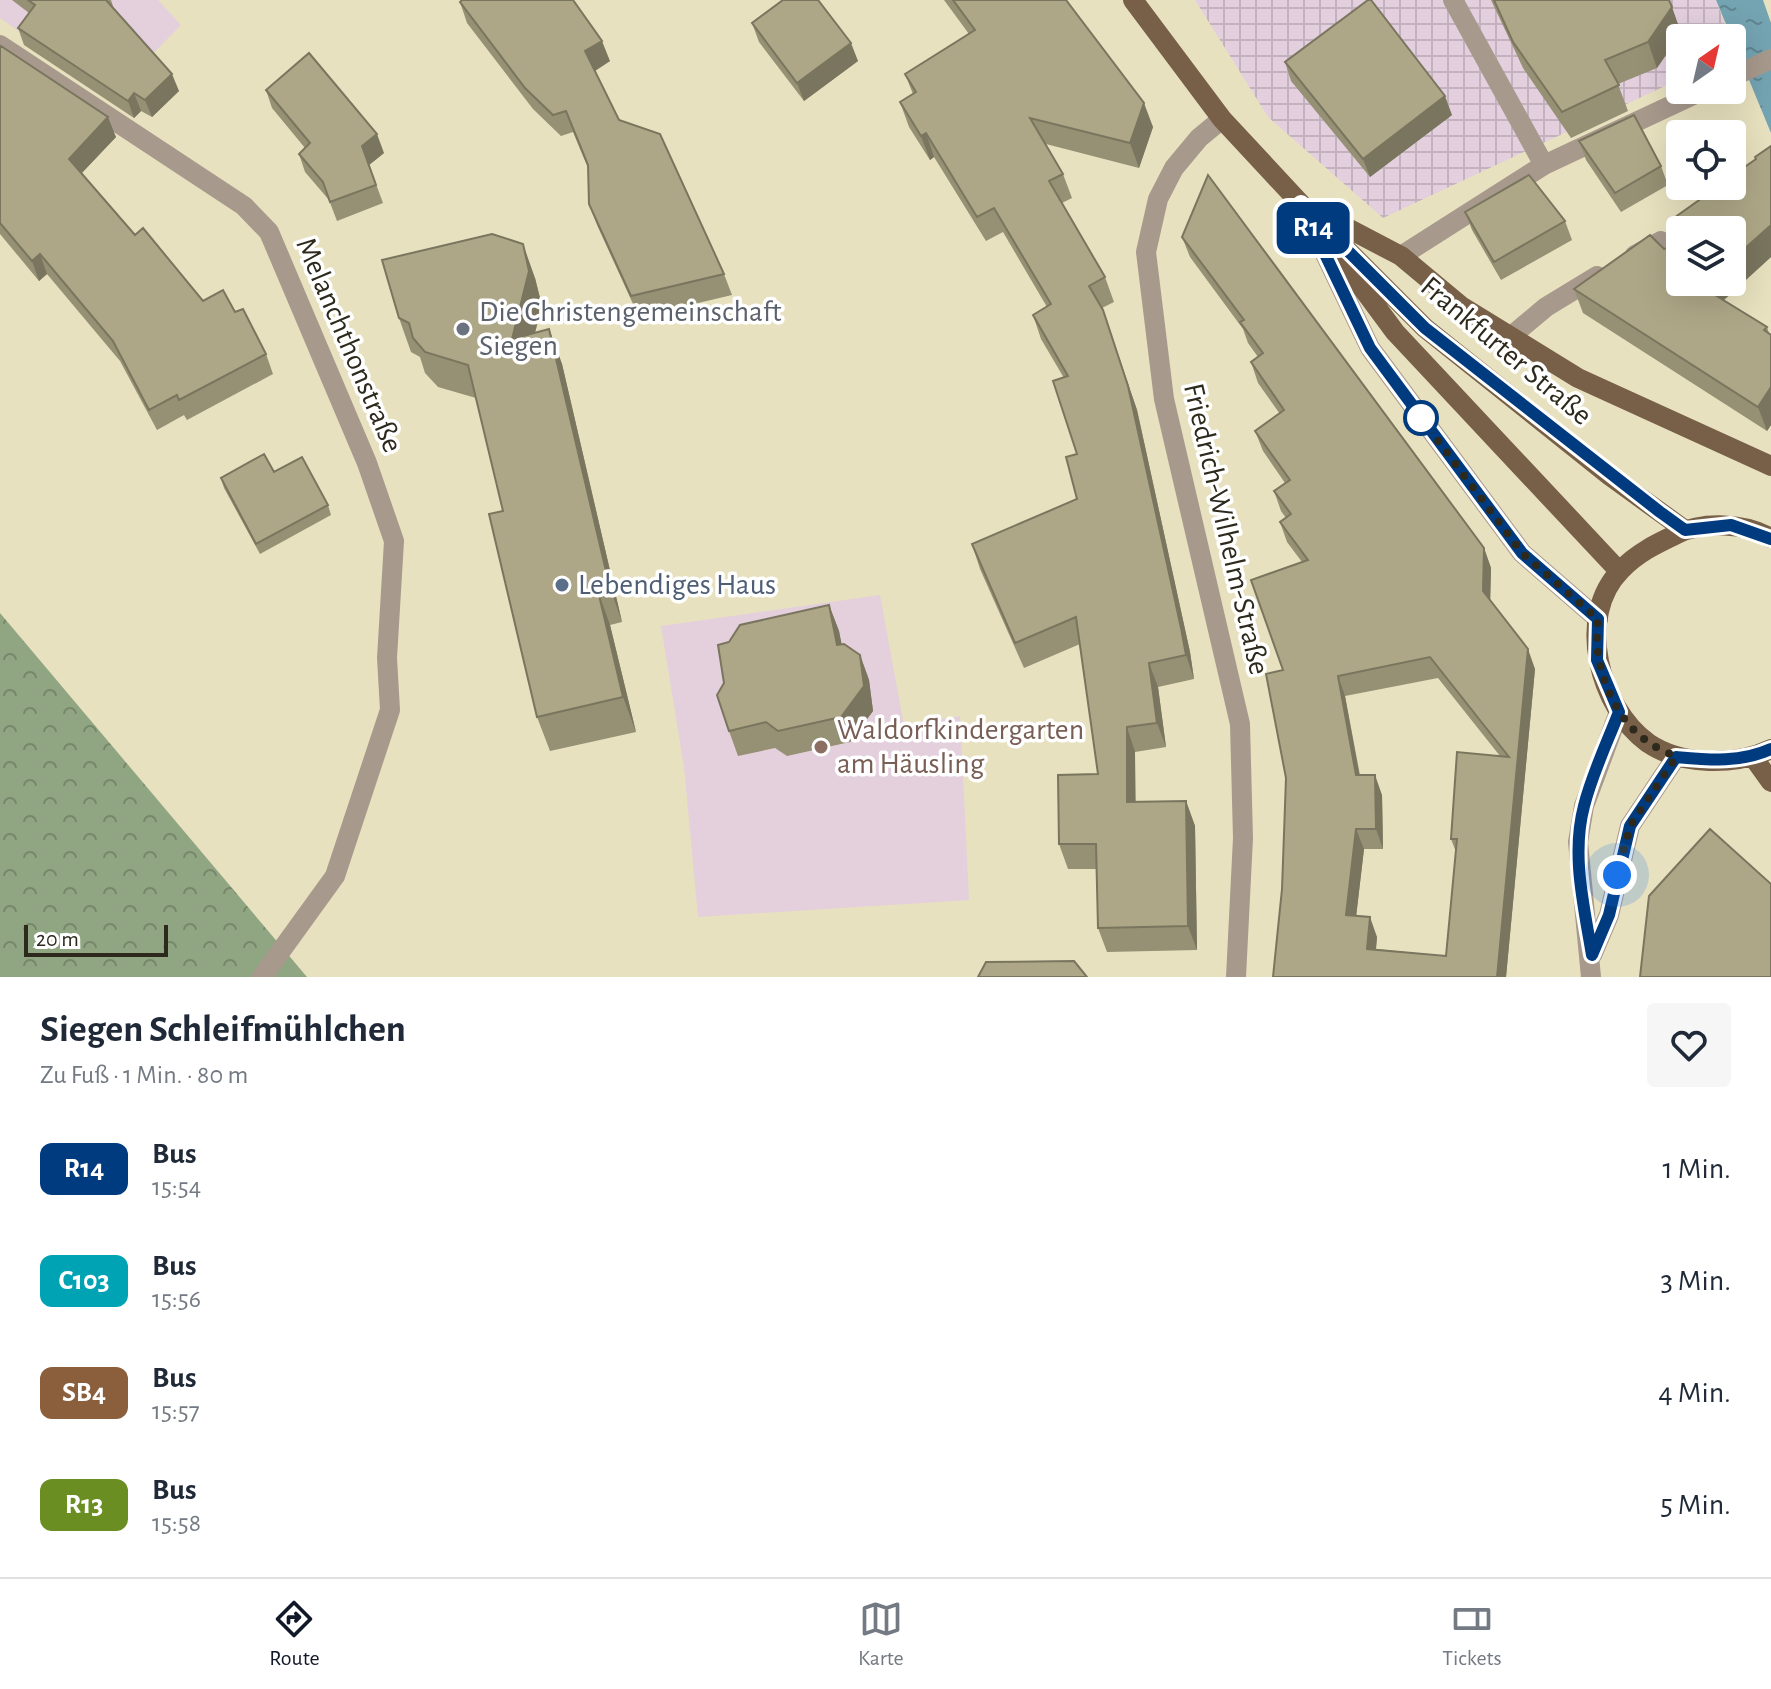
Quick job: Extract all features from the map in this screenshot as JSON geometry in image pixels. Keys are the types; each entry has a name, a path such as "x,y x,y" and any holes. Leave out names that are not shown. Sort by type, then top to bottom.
{"main road":[{"name":"Frankfurter Straße","path":"1133,0 1222,119 1301,204 1425,328 1610,476 1685,530"},
{"name":"Frankfurter Straße","path":"1301,204 1395,332 1619,571"},
{"path":"1301,204 1401,256 1461,306 1578,378 1771,466"},
{"path":"1771,538 1731,525 1685,530 1645,548 1619,571 1607,588 1598,619 1597,660 1619,712 1648,742 1676,757 1716,761 1762,753 1771,782"}],"street":[{"path":"1453,0 1544,165"},
{"name":"Melanchthonstraße","path":"0,45 244,206 269,232 367,463 394,541 387,658 390,710 335,876 262,977"},
{"path":"1746,70 1771,59"},
{"path":"1401,256 1544,165 1674,104"},
{"name":"Friedrich-Wilhelm-Straße","path":"1222,119 1199,138 1174,168 1158,199 1146,252 1164,399 1240,724 1243,838 1236,977"},
{"name":"Frankfurter Straße","path":"1301,204 1370,348 1522,553 1598,619"},
{"path":"1509,338 1546,307 1661,241 1666,247"},
{"path":"1591,977 1592,955 1580,883 1578,842 1584,806 1619,712"},
{"path":"1592,955 1609,915 1630,826 1676,757"}],"shaded area":[{"path":"0,0 158,0 181,25 111,96 0,18"},
{"path":"1195,0 1716,0 1725,24 1666,24 1666,86 1383,218 1268,117"},
{"name":"Waldorfkindergarten am Häusling","path":"880,595 904,726 960,716 969,900 698,917 684,767 661,626"}],"green space":[{"path":"0,613 307,977 0,977"}],"water":[{"path":"1716,0 1763,0 1771,23 1771,133 1746,73 1746,24 1726,24"}],"building":[{"path":"28,0 106,0 172,74 145,100 134,93 128,101 18,28 35,5"},
{"path":"573,0 602,41 585,51 619,120 660,134 724,274 631,296 589,204 588,165 566,111 553,115 525,88 460,2"},
{"path":"783,0 818,0 851,43 797,83 752,23"},
{"path":"953,0 1066,0 1144,103 1130,143 1030,118 1063,174 1049,181 1105,277 1089,286 1103,310 1128,386 1181,628 1186,655 1149,663 1157,723 1127,727 1127,802 1186,801 1188,926 1098,928 1096,844 1059,844 1058,775 1098,774 1076,617 1015,643 972,544 1077,499 1066,457 1077,454 1053,381 1068,376 1033,315 1051,304 994,208 977,217 926,133 921,136 900,102 916,92 905,74 975,30"},
{"path":"1368,0 1445,96 1363,159 1285,62"},
{"path":"1494,0 1669,0 1672,7 1648,42 1605,60 1619,85 1562,112 1513,42"},
{"path":"1,46 108,117 69,159 135,235 143,228 203,301 223,290 235,312 243,309 266,354 179,400 177,395 149,410 113,341 40,254 32,261 0,223"},
{"path":"309,53 377,134 362,146 376,185 330,202 323,182 299,154 310,143 266,90"},
{"path":"1634,115 1661,166 1615,193 1579,141"},
{"path":"1771,146 1771,225 1746,247 1746,216 1677,216 1699,200 1746,200 1746,166"},
{"path":"1208,175 1484,548 1483,591 1528,649 1497,977 1273,977 1282,889 1286,778 1266,674 1283,670 1251,580 1308,560 1280,522 1291,514 1274,491 1290,480 1255,431 1284,410 1251,362 1263,353 1240,322 1244,320 1182,237","holes":["1430,657 1509,757 1457,752 1451,839 1457,839 1446,956 1367,949 1370,917 1346,915 1356,829 1376,829 1375,775 1356,775 1338,676"]},
{"path":"1529,175 1565,221 1494,262 1465,212"},
{"name":"Lebendiges Haus","path":"492,234 523,244 529,271 512,339 549,329 610,588 598,591 623,697 537,717 489,514 503,511 468,365 425,352 413,338 409,323 399,318 382,260"},
{"path":"1650,235 1666,248 1666,296 1717,296 1767,327 1764,330 1771,335 1771,387 1758,407 1574,289"},
{"path":"264,454 274,472 302,457 328,505 256,544 221,478"},
{"path":"829,605 837,645 844,644 860,655 864,686 841,717 778,731 766,722 729,731 717,695 724,683 718,645 729,642 740,625"},
{"path":"1710,829 1771,884 1771,977 1640,977 1649,896"},
{"path":"1074,961 1087,977 978,977 986,962"}],"bus line":[{"name":"R14","path":"1771,539 1731,525 1685,530 1610,476 1425,328 1301,204 1370,348 1522,553 1598,619 1597,660 1619,712 1584,806 1578,842 1580,883 1592,955 1609,915 1630,826 1676,757 1716,761 1753,757 1771,749"}],"place":[{"name":"Die Christengemeinschaft Siegen","path":"463,329"},
{"name":"Lebendiges Haus","path":"562,585"},
{"name":"Waldorfkindergarten am Häusling","path":"821,747"}],"route":[{"path":"1421,418 1522,553 1598,619 1597,660 1619,712 1648,742 1676,757 1630,826 1617,875"}]}
